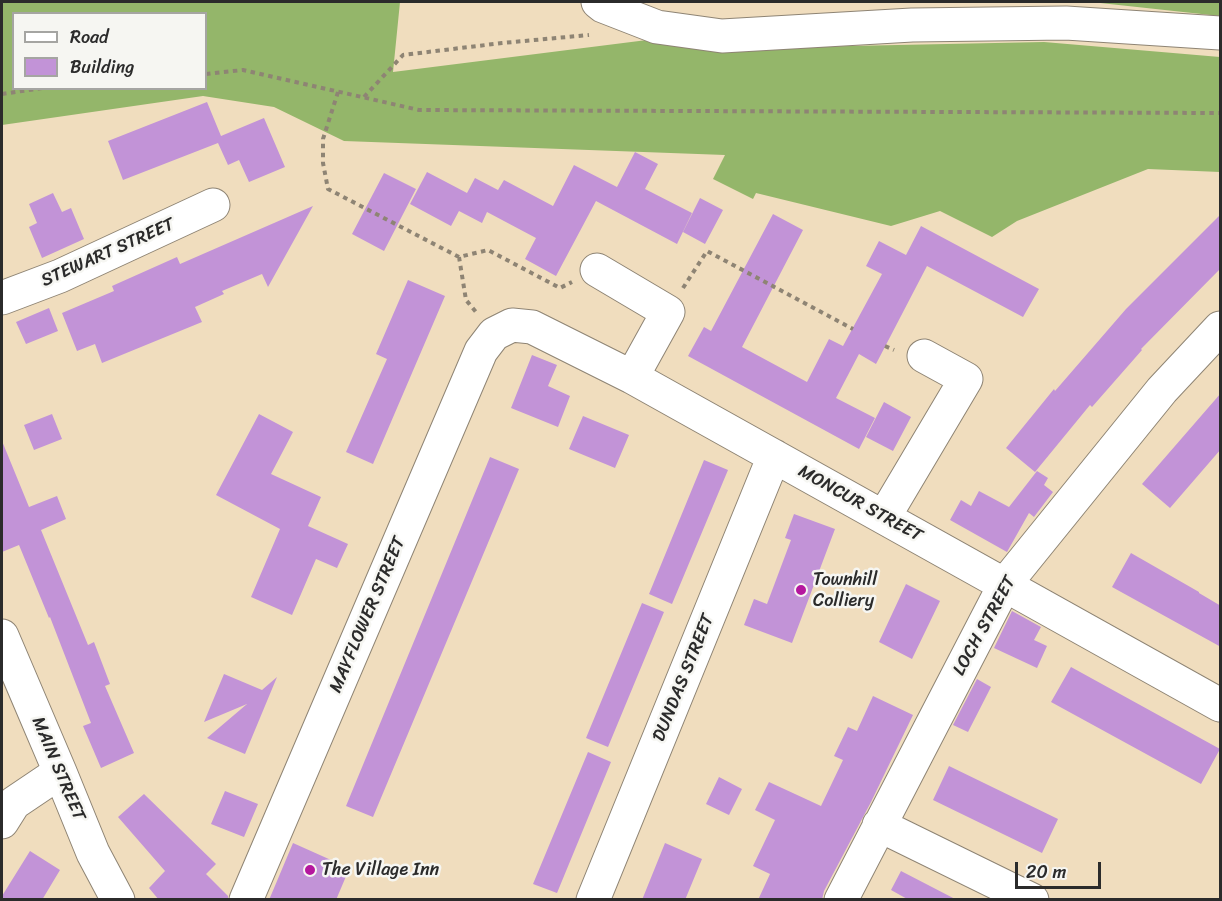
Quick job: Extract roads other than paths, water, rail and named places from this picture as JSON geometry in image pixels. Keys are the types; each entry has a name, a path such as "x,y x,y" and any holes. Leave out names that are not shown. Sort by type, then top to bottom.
{"street":[{"path":"598,2 657,27 722,36 912,25 1066,23 1221,33"},
{"name":"STEWART STREET","path":"2,298 60,276 213,205"},
{"path":"597,270 668,312 632,377"},
{"name":"MONCUR STREET","path":"495,334 512,325 532,327 632,377 1221,705"},
{"name":"LOCH STREET","path":"841,900 1005,584 1162,390 1221,328"},
{"name":"MAYFLOWER STREET","path":"246,900 481,351 495,334"},
{"path":"884,516 966,379 924,356"},
{"name":"DUNDAS STREET","path":"593,900 774,456"},
{"name":"MAIN STREET","path":"2,636 93,853 118,900"},
{"path":"2,822 14,803 60,772"},
{"path":"879,825 1032,900"}],"place":[{"name":"Townhill Colliery","path":"801,590"},
{"name":"The Village Inn","path":"310,870"}]}
